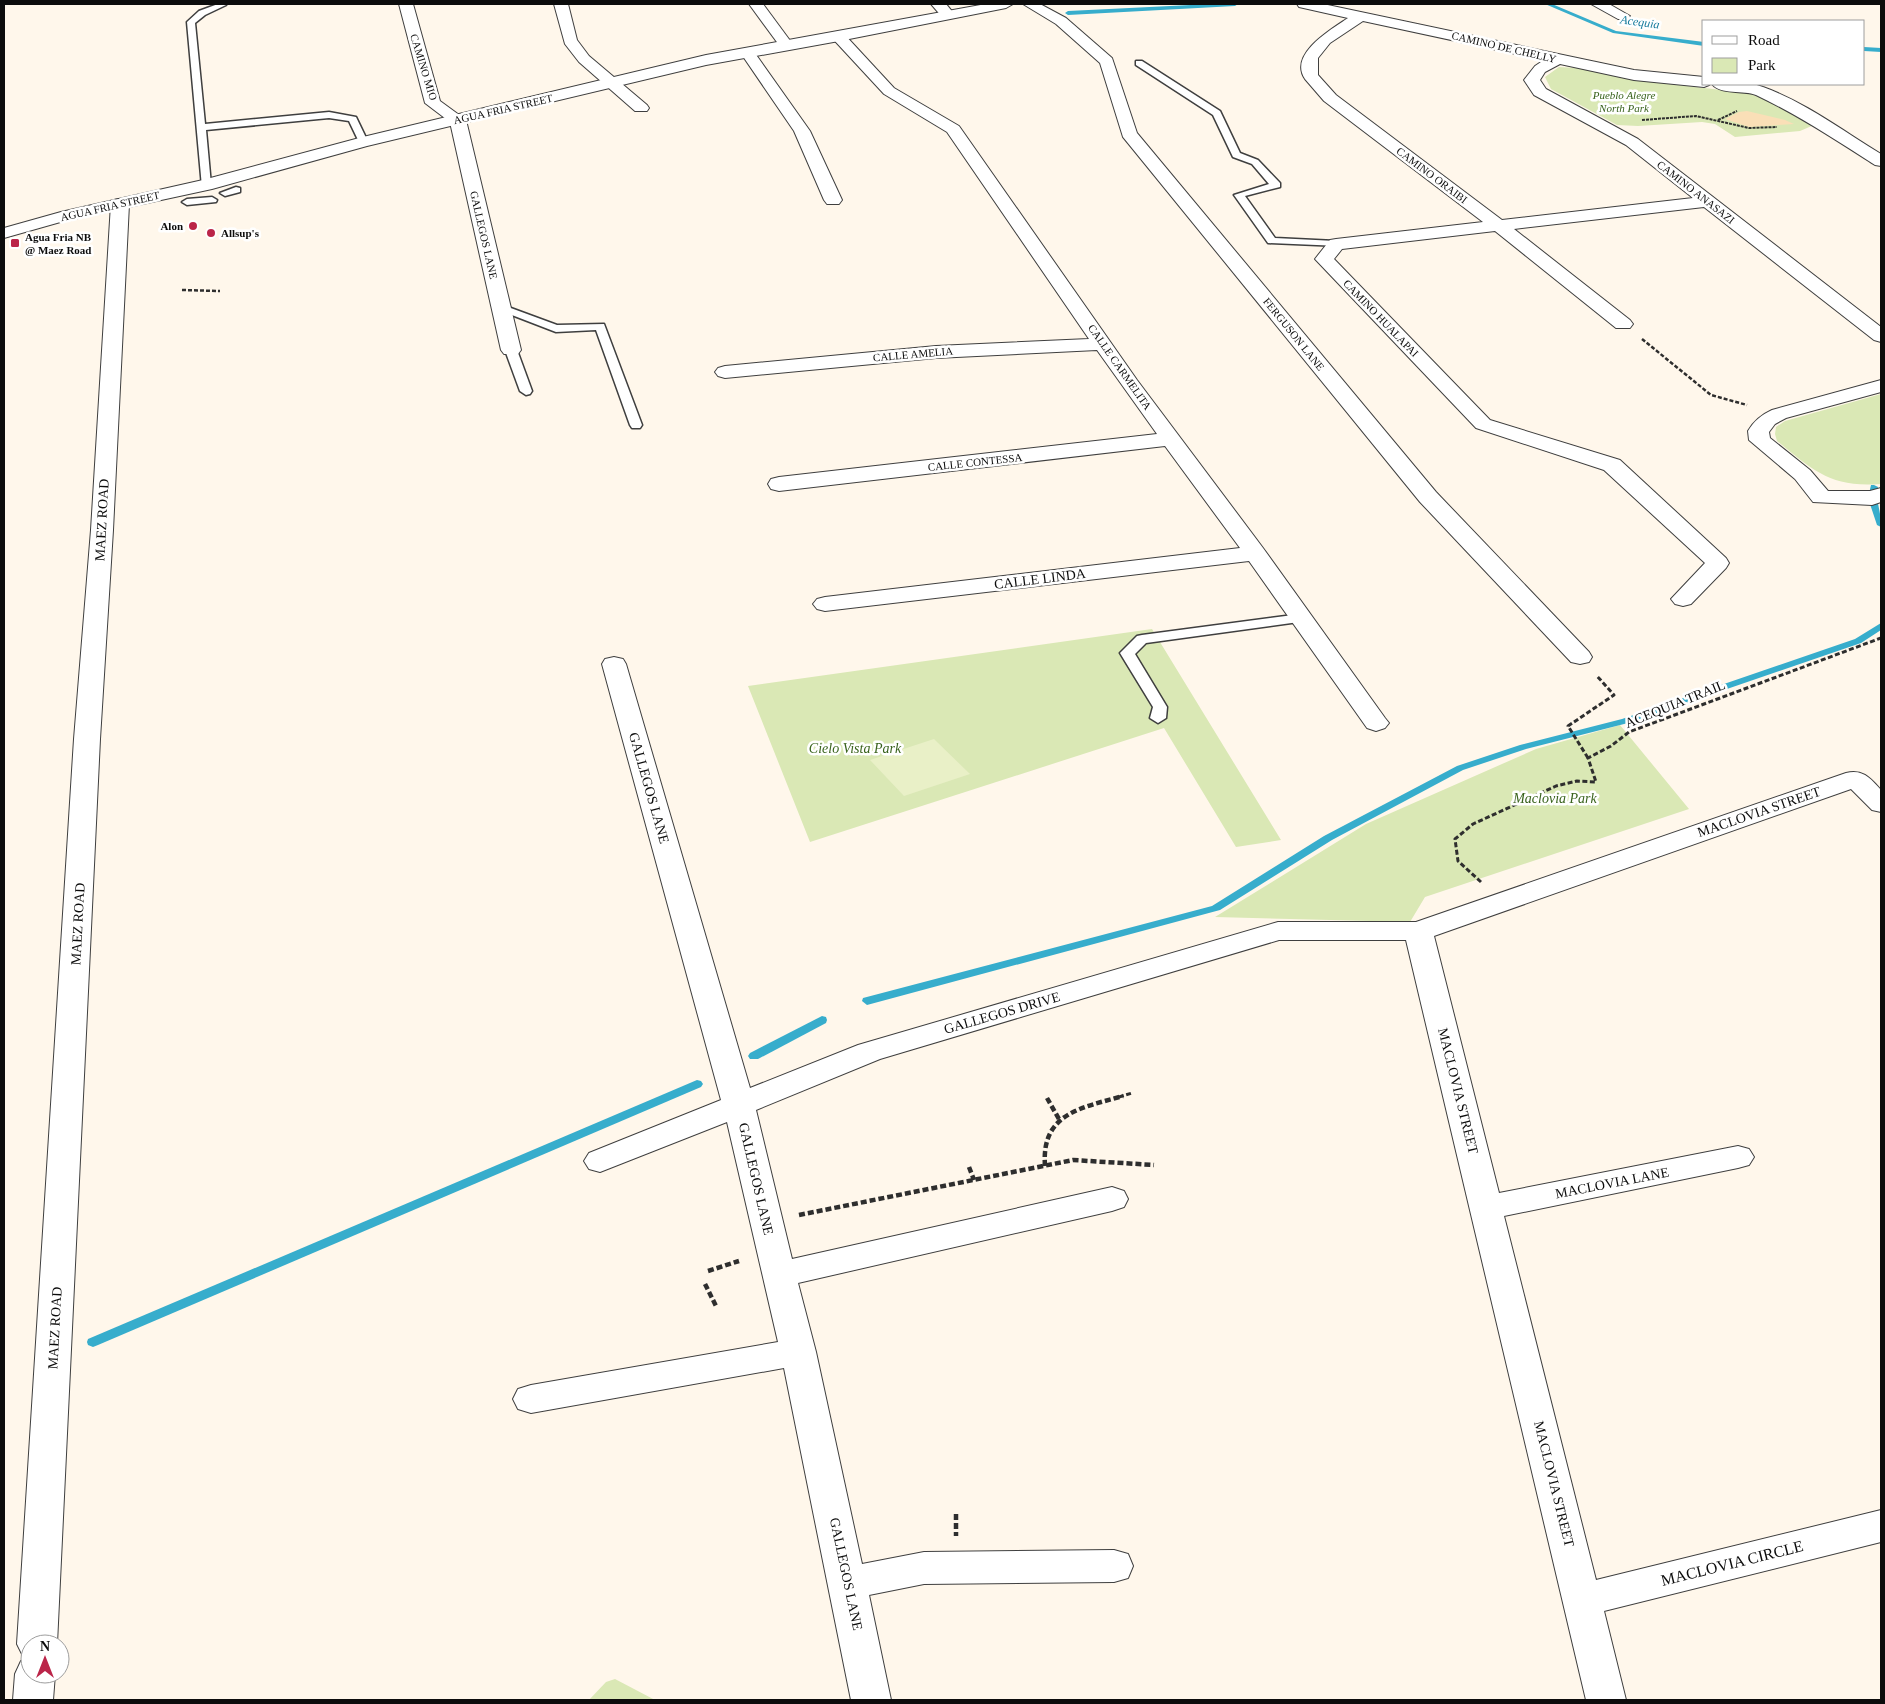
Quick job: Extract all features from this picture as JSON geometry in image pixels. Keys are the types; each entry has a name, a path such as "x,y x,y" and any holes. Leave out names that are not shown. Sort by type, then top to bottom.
{"street":[{"name":"CAMINO MIO","path":"406,4 433,103 458,120"},
{"path":"560,4 570,41 584,59 614,82 642,108"},
{"path":"756,4 788,46"},
{"name":"AGUA FRIA STREET","path":"4,232 120,204 208,194 363,142 614,82 747,52 839,37 943,9 1006,4"},
{"name":"FERGUSON LANE","path":"1030,4 1061,21 1107,62 1129,134 1428,497 1580,656"},
{"name":"CAMINO DE CHELLY","path":"1305,4 1634,75 1702,82"},
{"path":"1598,4 1624,16"},
{"name":"CAMINO ORAIBI","path":"1361,16 1325,40 1310,57 1310,76 1330,98 1498,225 1623,324"},
{"name":"CALLE CARMELITA","path":"839,37 890,91 952,129 1102,344 1255,553 1376,723"},
{"path":"747,52 802,131 833,200"},
{"name":"CAMINO ANASAZI","path":"1557,59 1540,69 1532,80 1540,92 1632,142 1881,336"},
{"path":"1726,85 1757,90 1802,112 1881,161"},
{"name":"GALLEGOS LANE","path":"458,120 511,350"},
{"path":"1336,244 1708,201"},
{"name":"MAEZ ROAD","path":"38,1634 87,739 102,530 120,204"},
{"name":"CAMINO HUALAPAI","path":"1336,244 1324,259 1483,424 1612,465 1718,562 1683,599"},
{"name":"CALLE AMELIA","path":"725,372 936,352 1102,344"},
{"path":"1881,386 1779,414 1768,420 1758,431 1760,440 1807,477 1818,488 1821,497 1872,498 1881,495"},
{"name":"CALLE CONTESSA","path":"779,484 1172,439"},
{"name":"CALLE LINDA","path":"825,604 1255,553"},
{"name":"GALLEGOS LANE","path":"614,664 739,1106 798,1352 872,1700"},
{"name":"MACLOVIA STREET","path":"1606,1700 1418,931 1855,779 1881,804"},
{"name":"GALLEGOS DRIVE","path":"600,1161 869,1052 1278,931 1418,931"},
{"name":"MACLOVIA LANE","path":"1486,1208 1738,1157"},
{"path":"778,1275 1112,1199"},
{"path":"531,1399 798,1352"},
{"name":"MACLOVIA CIRCLE","path":"1582,1600 1881,1526"},
{"path":"848,1583 924,1568 1114,1566"},
{"path":"34,1700 35,1684"}],"lane":[{"path":"208,194 191,22 202,13 222,6"},
{"path":"1139,63 1217,113 1236,155 1256,162 1276,185 1239,195 1272,241 1336,244"},
{"path":"202,127 329,114 353,119 363,142"},
{"path":"500,307 556,329 600,326 636,425"},
{"path":"511,350 526,391"},
{"path":"1158,718 1160,707 1127,652 1142,639 1301,618"}],"path":[{"path":"1717,120 1742,108"},
{"path":"1634,120 1696,116 1749,128 1785,127"},
{"path":"182,290 220,291"},
{"path":"1623,324 1711,394 1779,414"},
{"name":"ACEQUIA TRAIL","path":"1588,758 1611,746 1629,732 1881,638"},
{"path":"1505,900 1458,861 1455,839 1473,824 1556,786 1576,781 1596,782 1588,758 1568,726 1614,695 1580,656"},
{"path":"1045,1166 1043,1157 1045,1144 1059,1119 1071,1111 1132,1093"},
{"path":"1047,1098 1059,1119"},
{"path":"796,1216 1073,1160 1154,1165"},
{"path":"969,1167 974,1180"},
{"path":"854,1198 857,1204"},
{"path":"708,1271 739,1261"},
{"path":"705,1284 716,1306"},
{"path":"956,1514 956,1540"}],"green space":[{"name":"Pueblo Alegre North Park","path":"1559,67 1577,68 1661,83 1748,93 1767,100 1814,125 1800,131 1735,137 1715,124 1702,122 1638,126 1617,125 1551,89 1545,77"},
{"path":"1881,394 1881,484 1864,485 1836,480 1813,469 1777,441 1776,427 1785,421"},
{"name":"Cielo Vista Park","path":"1152,629 1281,840 1236,847 1164,728 810,842 748,686"},
{"name":"Maclovia Park","path":"1620,725 1689,809 1425,897 1410,922 1215,917 1366,824 1536,749"},
{"path":"934,739 970,774 904,796 870,760"},
{"path":"615,1679 655,1700 589,1700 606,1682"}],"sand":[{"path":"1747,111 1794,124 1749,127 1725,119 1739,112"}],"waterway":[{"path":"1068,13 1235,4"},
{"name":"Acequia","path":"1548,4 1615,32 1702,44"},
{"name":"Acequia","path":"1865,49 1881,50"},
{"path":"1874,487 1872,498 1881,525"},
{"path":"867,1001 1216,908 1328,838 1460,768 1523,747 1625,721 1858,641 1881,626"},
{"path":"754,1056 822,1020"},
{"path":"93,1342 697,1084"}],"place":[{"name":"Alon","path":"193,226"},
{"name":"Allsup's","path":"211,233"},
{"name":"Agua Fria NB @ Maez Road","path":"15,243"}]}
